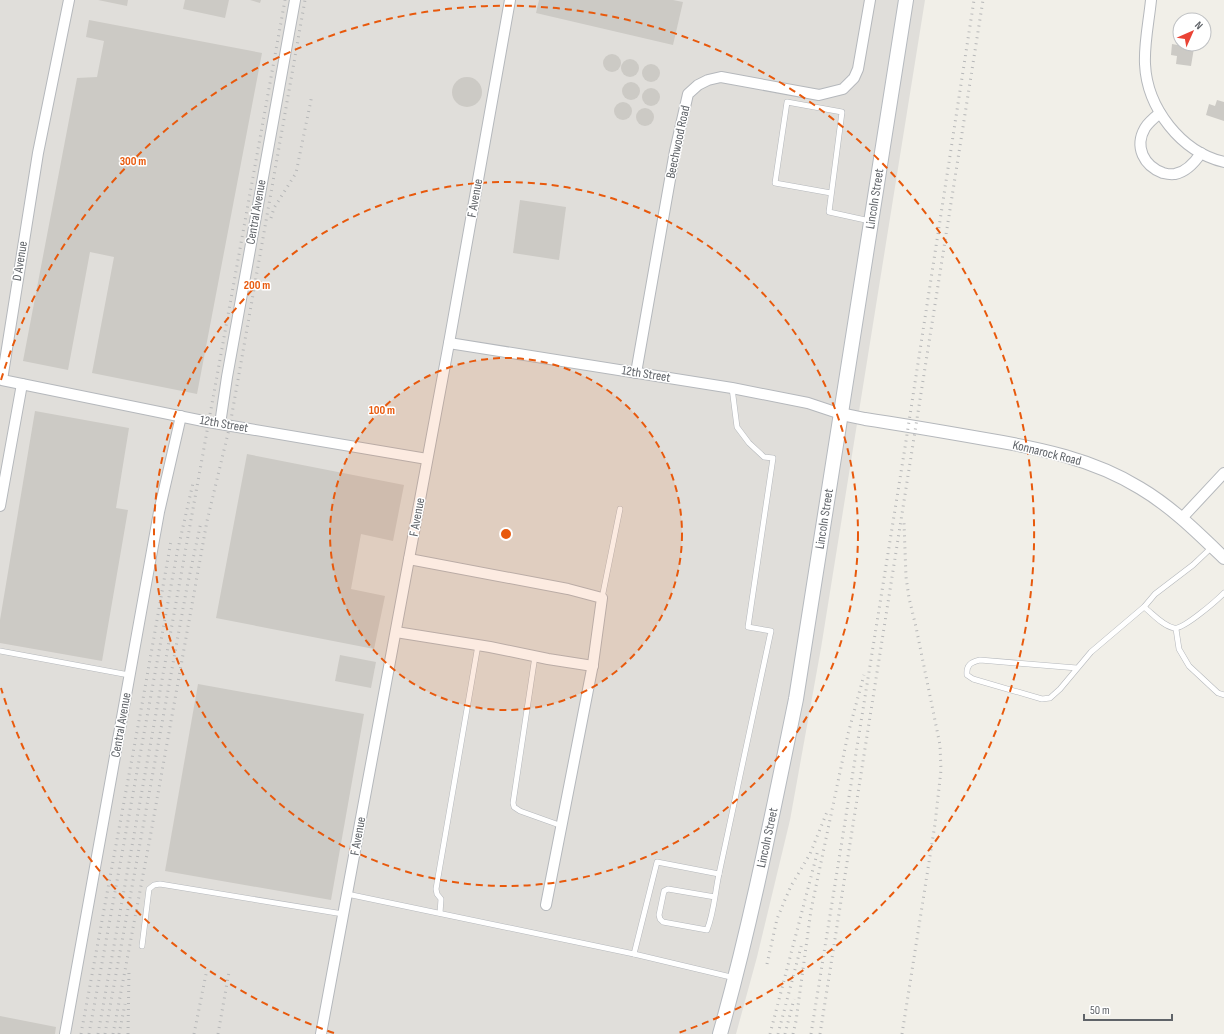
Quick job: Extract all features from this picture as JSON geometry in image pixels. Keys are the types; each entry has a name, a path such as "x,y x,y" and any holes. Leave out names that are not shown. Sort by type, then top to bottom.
{"main road":[{"name":"Lincoln Street","path":"720,1034 736,978 796,699 906,0"}],"street":[{"name":"D Avenue","path":"22,384 2,380 38,153 70,0"},
{"name":"Central Avenue","path":"220,424 227,377 295,0"},
{"name":"F Avenue","path":"321,1034 449,343 510,0"},
{"name":"Beechwood Road","path":"636,373 676,145 688,94 698,85 708,80 721,77 819,95 843,89 854,78 858,68 870,0"},
{"path":"1151,0 1145,62 1149,86 1160,112 1176,133 1201,153 1224,162"},
{"path":"1160,112 1145,128 1139,142 1142,154 1147,164 1156,170 1168,174 1176,174 1187,169 1201,153"},
{"name":"12th Street","path":"449,343 732,388 808,403 841,414"},
{"name":"12th Street","path":"22,384 220,424 427,459"},
{"path":"0,506 22,384"},
{"name":"Konnarock Road","path":"841,414 1023,445 1084,461 1127,481 1156,498 1182,518 1224,558"},
{"name":"Central Avenue","path":"65,1034 159,512 181,416"},
{"path":"1182,518 1224,473"},
{"path":"409,559 568,589 602,598 593,666 546,905"},
{"path":"396,632 593,666"}],"lane":[{"path":"831,193 775,183 787,102 842,112 829,212 871,221"},
{"path":"715,897 668,889 664,891 659,915 660,920 663,922 707,930 715,897 771,631 748,627 773,458 764,456 749,443 737,427 732,388"},
{"path":"602,598 620,509"},
{"path":"1077,668 980,660 969,664 967,670 968,675 973,679 1042,699 1050,698 1060,689 1091,652 1144,607 1155,594 1192,565 1212,546"},
{"path":"1144,607 1168,626 1176,629 1184,626 1224,593"},
{"path":"1176,629 1179,649 1189,666 1218,693 1224,695"},
{"path":"440,913 441,899 437,894 436,889 478,645"},
{"path":"0,651 130,675"},
{"path":"535,656 513,803 514,807 520,811 562,826"},
{"path":"634,954 657,862 719,874"},
{"path":"142,946 149,889 154,885 160,884 344,914"},
{"path":"347,894 634,954 736,978"}],"shaded area":[{"path":"0,0 925,0 821,648 790,820 757,957 736,1034 0,1034"}],"building":[{"path":"98,0 128,0 127,6"},
{"path":"185,0 229,0 225,18 183,9"},
{"path":"250,0 261,0 260,3"},
{"path":"539,0 673,0 683,2 673,45 536,13"},
{"path":"89,20 262,53 197,394 92,373 114,257 90,252 68,370 23,361 77,78 97,77 104,41 86,37"},
{"path":"1172,44 1172,52 1193,52 1191,66 1176,64 1177,56 1171,55"},
{"path":"612,54 618,57 621,63 618,69 612,72 606,69 603,63 606,57"},
{"path":"630,59 636,62 639,68 636,74 630,77 624,74 621,68 624,62"},
{"path":"651,64 657,67 660,73 657,79 651,82 645,79 642,73 645,67"},
{"path":"467,77 478,81 482,92 478,103 467,107 456,103 452,92 456,81"},
{"path":"631,82 637,85 640,91 637,97 631,100 625,97 622,91 625,85"},
{"path":"651,88 657,91 660,97 657,103 651,106 645,103 642,97 645,91"},
{"path":"1217,100 1224,102 1224,121 1206,115 1209,104 1215,106"},
{"path":"623,102 629,105 632,111 629,117 623,120 617,117 614,111 617,105"},
{"path":"645,108 651,111 654,117 651,123 645,126 639,123 636,117 639,111"},
{"path":"520,200 566,207 559,260 513,253"},
{"path":"35,411 129,428 116,508 128,510 102,661 0,643 0,620"},
{"path":"247,454 404,485 393,541 361,534 351,589 385,596 374,649 216,618"},
{"path":"340,655 376,662 371,688 335,681"},
{"path":"198,684 364,714 331,900 165,871"},
{"path":"0,1016 56,1027 55,1034 0,1034"}],"railway":[{"path":"98,1034 285,0"},
{"path":"113,1034 207,521 230,425 305,0"},
{"path":"811,1034 906,441 974,0"},
{"path":"820,1034 983,0"},
{"path":"271,218 274,208 296,173 312,95"},
{"path":"89,1034 177,553 193,483"},
{"path":"105,1034 187,587 201,522"},
{"path":"902,1034 935,824 941,770 940,745 909,598 906,577 904,523"},
{"path":"81,1034 171,541"},
{"path":"793,1034 811,910 848,734 864,675"},
{"path":"767,964 777,919 791,886 810,854 827,812"},
{"path":"770,1034 818,850"},
{"path":"778,1034 802,943"},
{"path":"128,1034 129,969"},
{"path":"194,1034 207,969"},
{"path":"218,1034 229,972"},
{"path":"785,1034 794,999"},
{"path":"119,1034 125,1004"}]}
